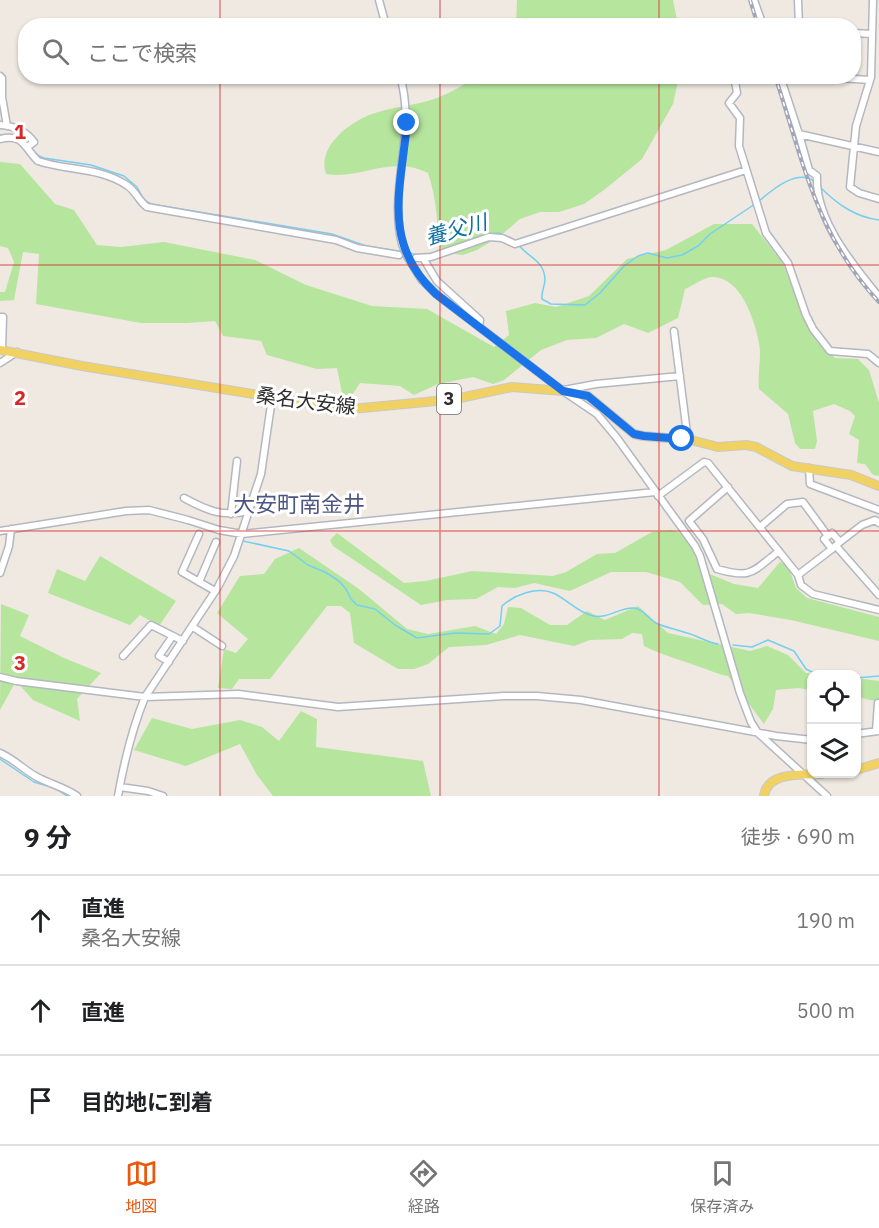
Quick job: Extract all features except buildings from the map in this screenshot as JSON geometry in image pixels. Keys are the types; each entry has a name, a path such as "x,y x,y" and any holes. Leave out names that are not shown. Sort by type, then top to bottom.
{"main road":[{"name":"桑名大安線","path":"1,350 82,366 351,409 460,398 512,387 563,391 588,396 634,434 682,439 718,447 746,445 756,447 782,462 851,476 879,486"},
{"path":"861,768 879,763"},
{"path":"764,796 765,790 777,778 807,776"}],"street":[{"path":"379,0 384,18"},
{"path":"754,0 760,18"},
{"path":"798,0 799,18"},
{"path":"873,0 876,16 871,34 870,79 856,126 850,187 879,200"},
{"path":"861,33 871,34"},
{"path":"0,76 3,80 4,126 24,132 38,161 93,171 121,182 130,187 139,201 147,207 336,240 357,248 399,255"},
{"path":"861,79 879,78"},
{"path":"402,84 406,104 406,131 398,212 399,230 404,250 411,264 425,284 563,391 597,414 617,438 700,556 751,722 758,733 827,796"},
{"path":"735,84 737,93 729,103 740,118 738,141 746,170 768,238 788,263 806,315 826,347 834,352 868,354 879,363"},
{"path":"783,84 800,134 799,139 809,170 817,177 825,214 848,259 879,297"},
{"path":"800,134 879,152"},
{"path":"0,139 16,138 29,145"},
{"path":"477,325 480,320 437,281 420,258 431,257 489,237 500,237 519,243 746,170"},
{"path":"0,316 3,317 1,350"},
{"path":"675,331 687,432 682,439"},
{"path":"0,363 17,352"},
{"path":"563,391 596,384 680,376"},
{"path":"118,796 123,764 145,697 229,569 261,474 272,398"},
{"path":"231,514 237,461"},
{"path":"0,531 126,511 149,510 219,531 242,534 656,494 704,462 708,463 798,574 801,585 813,594 879,610"},
{"path":"809,468 810,484 879,510"},
{"path":"728,487 689,521 703,539 717,569 737,575 750,574 779,551"},
{"path":"184,498 207,511 231,514 249,511"},
{"path":"760,527 787,504 803,502 828,536"},
{"path":"798,574 862,525 875,520 879,523"},
{"path":"0,573 11,529"},
{"path":"836,545 824,539 832,533 836,545 879,595"},
{"path":"199,534 182,572 215,591"},
{"path":"199,582 216,542"},
{"path":"123,656 151,626 183,641"},
{"path":"193,627 222,646"},
{"path":"169,662 159,656 172,637"},
{"path":"0,677 145,697 238,694 338,707 504,696 537,696 581,700 758,733 807,739"},
{"path":"861,733 878,731 878,703"},
{"path":"0,753 37,777 77,796"},
{"path":"120,787 148,791 163,796"}],"green space":[{"path":"517,0 673,0 677,18 516,18"},
{"path":"464,84 677,84 673,104 642,159 604,190 584,204 559,212 540,212 520,219 499,237 463,255 447,253 438,245 436,209 428,173 401,166 352,174 326,174 324,164 330,146 353,123 379,112 424,102"},
{"path":"0,162 20,164 55,204 74,210 97,245 121,247 164,242 255,260 306,285 372,306 427,309 494,347 509,335 506,311 535,303 556,307 589,296 627,259 666,250 714,224 752,224 783,263 807,326 835,358 858,359 869,370 879,403 879,476 873,475 865,464 857,463 859,440 849,434 855,416 850,411 834,404 813,411 817,441 815,449 800,449 795,443 788,414 759,389 760,348 750,311 738,291 721,278 711,277 701,280 685,289 678,318 648,333 624,324 596,338 567,340 541,350 504,380 493,384 473,377 438,384 414,395 400,386 360,383 348,401 343,398 337,368 317,369 267,355 261,341 223,336 215,321 141,323 36,304 39,254 23,252 14,300 0,301 0,292 5,292 14,262 8,248 0,246"},
{"path":"671,530 688,535 700,570 734,584 758,588 780,562 788,566 796,588 807,598 879,617 879,641 791,620 749,613 736,614 722,604 703,605 680,582 646,572 611,572 570,591 534,583 515,588 498,587 476,599 447,600 421,605 333,546 330,540 337,533 404,583 426,581 472,571 553,576 566,572 597,554 615,553 652,532"},
{"path":"299,548 359,589 407,629 428,634 475,626 496,634 504,624 508,607 521,608 550,625 567,625 587,611 605,620 638,606 668,633 750,651 767,646 788,655 807,673 807,689 776,690 773,709 764,724 728,676 644,646 642,634 632,633 622,639 590,640 574,646 520,635 486,645 449,647 428,664 414,669 398,669 354,643 350,613 341,606 327,606 270,679 239,679 232,689 218,688 224,649 236,653 248,639 217,613 240,576 264,574 275,559"},
{"path":"100,556 176,601 159,626 140,615 130,625 48,593 57,569 85,581"},
{"path":"1,604 29,615 20,636 101,673 77,699 80,721 33,700 16,681 0,710"},
{"path":"861,679 879,681 879,702 861,698"},
{"path":"301,711 317,719 316,747 423,761 431,796 273,796 257,775 240,744 186,766 134,750 152,718 192,729 240,720 262,727 279,741"}],"waterway":[{"name":"養父川","path":"0,136 8,135"},
{"name":"養父川","path":"16,136 22,137 29,143"},
{"name":"養父川","path":"31,148 44,158 91,165 124,176 137,187 144,200 151,204 332,234 366,246 404,252"},
{"name":"養父川","path":"759,201 785,182 793,179 801,177 815,182"},
{"name":"養父川","path":"820,187 847,209 879,220"},
{"name":"養父川","path":"518,244 542,267 545,282 542,299 551,304 585,305 600,293 624,266 638,256 648,253 667,258 682,255 755,204"},
{"name":"養父川","path":"489,234 499,233 515,240"},
{"name":"養父川","path":"409,253 419,255"},
{"path":"243,541 289,551 308,565 339,581 357,605 375,609 395,625 417,638 455,633 489,634 500,626 502,606 519,595 533,591 547,591 593,616 604,616 634,608 660,625 718,644"},
{"path":"733,645 752,647 768,640 794,651 808,670"},
{"path":"861,678 879,676"},
{"path":"0,759 34,782 51,787"},
{"path":"55,788 67,796"}],"railway":[{"path":"750,0 756,18"},
{"path":"777,84 803,166 826,224 840,251 879,302"}],"district":[{"name":"大安町南金井","path":"299,504"}],"route":[{"path":"407,123 399,195 399,230 408,258 421,279 436,294 563,391 588,396 634,434 682,439"}]}
